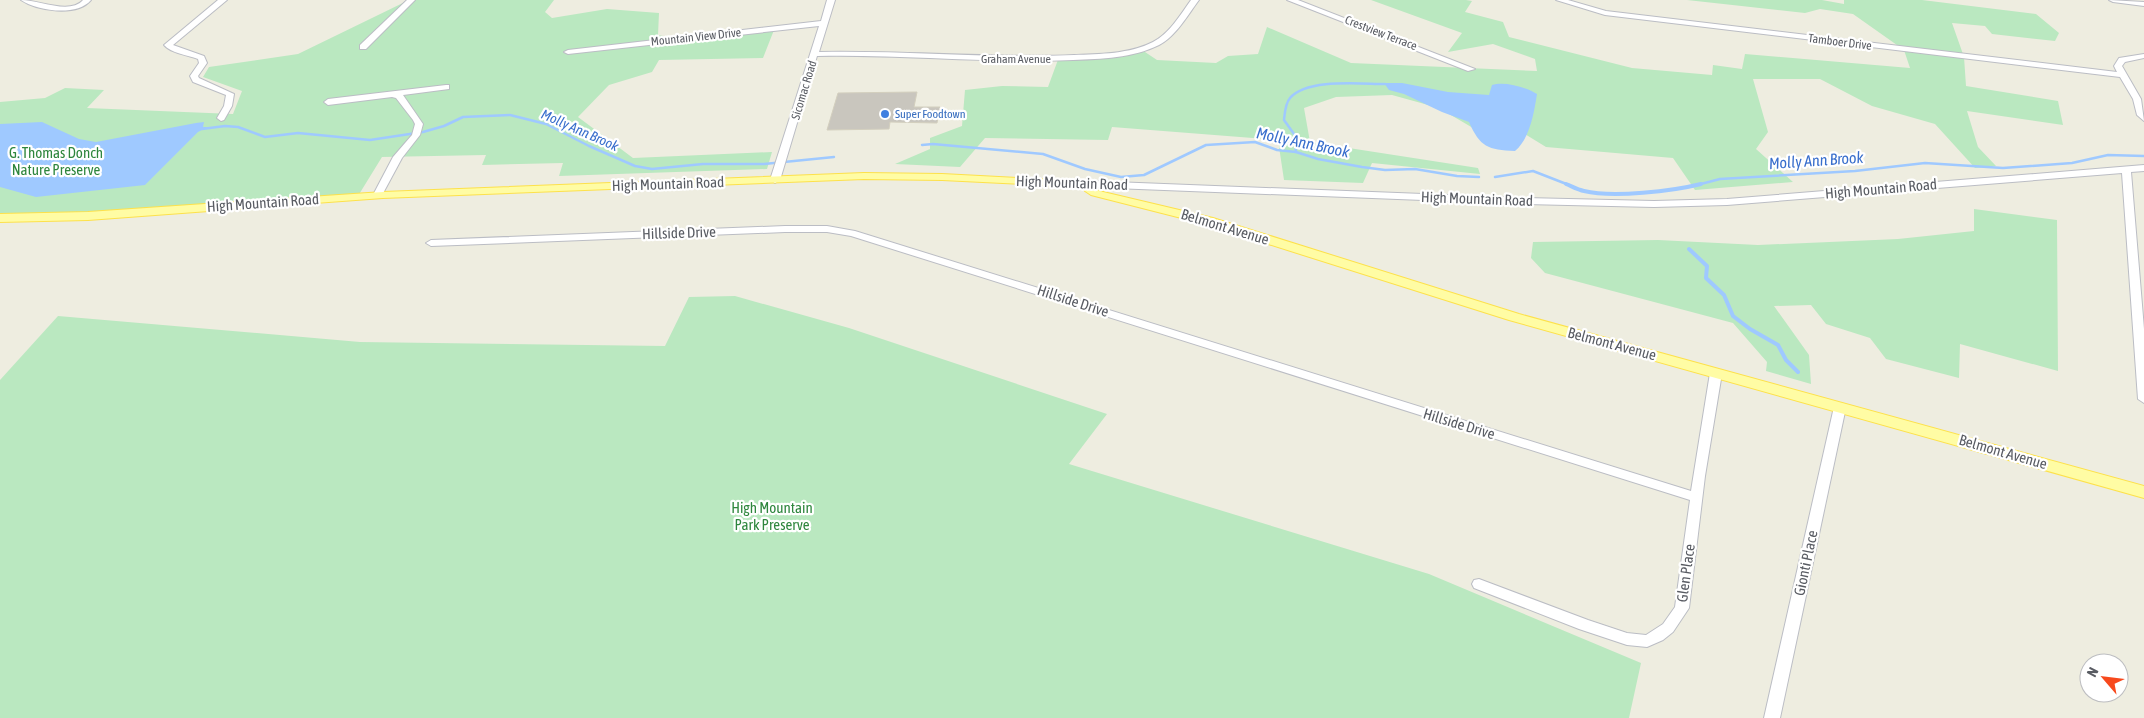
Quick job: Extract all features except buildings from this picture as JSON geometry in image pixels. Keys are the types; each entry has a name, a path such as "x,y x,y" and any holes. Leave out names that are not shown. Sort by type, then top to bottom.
{"main road":[{"name":"High Mountain Road","path":"0,218 88,216 378,195 777,174 900,176 1088,184"},
{"name":"Belmont Avenue","path":"1088,184 1089,188 1095,193 1199,218 1506,315 2144,492"}],"street":[{"path":"25,0 59,8 76,9 86,3 87,0"},
{"path":"221,118 226,112 230,94 196,80 194,76 203,63 201,58 185,50 171,48 168,45 223,0"},
{"path":"363,48 411,0"},
{"name":"Sicomac Road","path":"777,174 832,0"},
{"name":"Graham Avenue","path":"815,54 1007,60 1054,59 1123,53 1142,49 1161,40 1196,0"},
{"name":"Crestview Terrace","path":"1291,0 1471,69"},
{"name":"Tamboer Drive","path":"1560,0 1606,13 2122,75"},
{"path":"2113,0 2144,4"},
{"name":"Mountain View Drive","path":"568,52 824,24"},
{"path":"2144,56 2122,60 2118,66 2137,99 2141,115 2144,118"},
{"path":"328,102 446,87"},
{"path":"378,195 398,157 417,133 419,124 416,116 402,102 399,96 393,94"},
{"name":"High Mountain Road","path":"1088,184 1525,202 1654,204 1727,202 2144,168"},
{"path":"2126,170 2144,399"},
{"name":"Hillside Drive","path":"431,243 785,229 827,229 852,232 1696,497"},
{"name":"Glen Place","path":"1479,584 1584,625 1627,639 1647,640 1658,636 1668,628 1682,608 1696,497 1716,373"},
{"name":"Gionti Place","path":"1772,718 1840,407"}],"green space":[{"name":"G. Thomas Donch Nature Preserve","path":"409,0 554,0 545,12 552,18 607,9 659,13 658,35 678,39 774,30 763,58 659,60 652,72 609,85 578,117 633,158 772,152 767,169 559,176 563,163 482,165 486,155 382,157 358,196 0,218 0,102 45,98 65,88 104,90 87,108 233,114 242,91 203,77 209,67 298,54"},
{"path":"1371,0 1472,1 1465,12 1503,22 1509,37 1632,68 1712,75 1713,65 1742,69 1745,54 1910,68 1904,50 1853,14 1820,9 1805,13 1687,0 1822,0 1844,4 1844,0 1922,0 2036,14 2059,33 2055,41 1992,34 1985,26 1952,23 1964,57 1966,86 2058,101 2063,125 1967,111 1978,147 1996,166 1975,168 1935,124 1872,106 1820,79 1753,79 1768,132 1756,149 1793,182 1695,190 1673,158 1546,147 1523,133 1495,141 1439,108 1392,95 1336,97 1304,108 1310,142 1478,168 1480,174 1372,163 1363,183 1284,180 1278,140 1112,127 1108,140 985,138 960,167 895,164 930,149 930,138 962,126 965,90 1002,86 1048,87 1059,57 1142,50 1157,60 1216,63 1228,56 1258,54 1267,27 1351,63 1537,71 1535,59 1493,44 1448,52 1462,33"},
{"path":"1974,209 2057,220 2058,371 1960,344 1959,378 1886,359 1870,338 1826,324 1811,305 1774,306 1809,355 1811,384 1766,371 1767,362 1733,323 1545,273 1531,258 1533,242 1658,240 1758,245 1898,239 1974,231"},
{"name":"High Mountain Park Preserve","path":"735,296 849,328 1107,414 1069,464 1429,574 1641,663 1629,718 0,718 0,380 58,316 360,342 665,346 689,297"}],"water":[{"path":"1384,83 1402,83 1448,92 1489,95 1492,85 1509,84 1537,94 1528,132 1520,146 1515,151 1498,150 1481,142 1469,122 1404,94 1389,90"},
{"path":"42,122 79,139 96,142 196,123 204,122 203,127 208,127 198,132 145,185 36,197 0,187 0,124"}],"waterway":[{"path":"1296,152 1294,134 1284,120 1287,103 1290,98 1309,87 1321,85 1349,83 1385,84"},
{"name":"Molly Ann Brook","path":"202,129 225,126 238,127 265,137 298,133 370,140 423,132 444,126 463,117 510,115 546,124 589,146 635,166 652,169 703,164 764,164 834,157"},
{"name":"Molly Ann Brook","path":"922,145 933,144 1043,154 1085,169 1121,177 1144,175 1206,145 1255,142 1277,150 1296,152"},
{"name":"Molly Ann Brook","path":"1296,152 1318,159 1362,167 1385,170 1415,169 1457,176 1479,177"},
{"name":"Molly Ann Brook","path":"1700,184 1720,179 1855,171 1925,163 2003,168 2072,163 2108,155 2144,156"},
{"name":"Molly Ann Brook","path":"1495,177 1533,171 1569,185"},
{"name":"Molly Ann Brook","path":"1566,184 1582,190 1611,194 1659,191 1700,184"},
{"path":"1689,249 1707,266 1706,278 1724,295 1733,316 1750,329 1778,345 1786,360 1798,372"}],"place":[{"name":"Super Foodtown","path":"885,114"}]}
